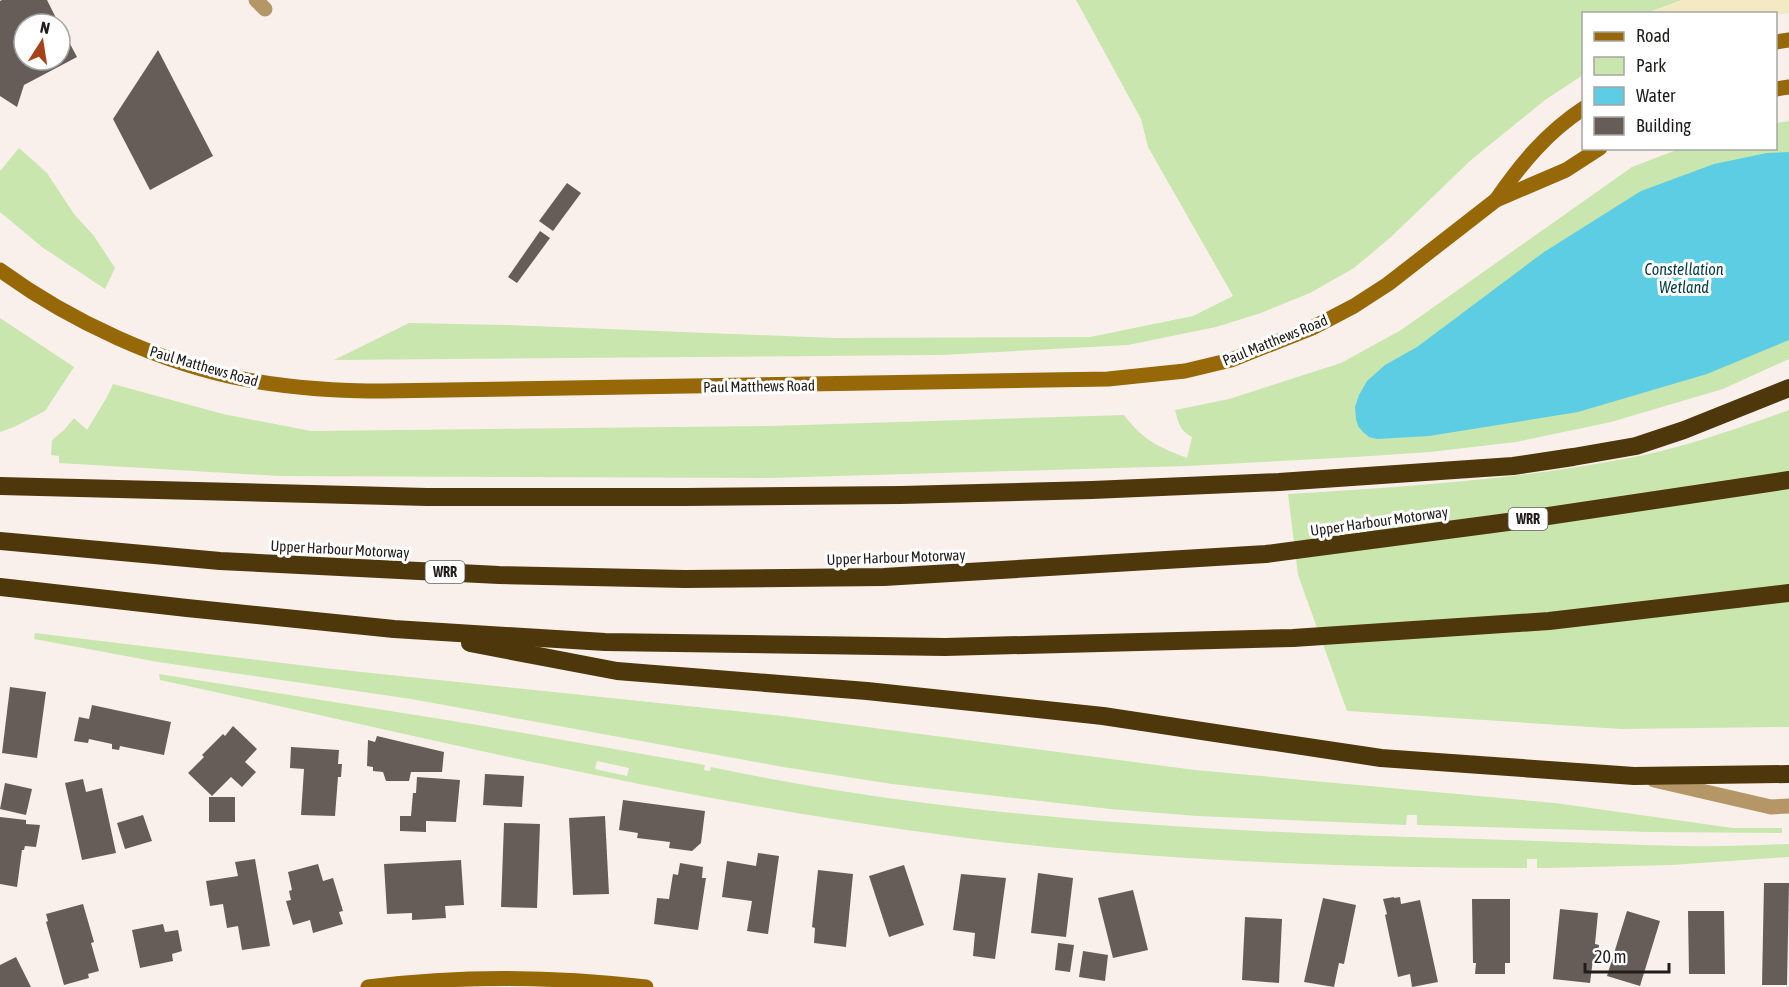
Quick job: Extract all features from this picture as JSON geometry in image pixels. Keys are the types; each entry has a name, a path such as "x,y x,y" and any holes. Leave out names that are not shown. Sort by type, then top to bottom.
{"highway":[{"path":"0,486 428,497 696,497 925,495 1290,481 1513,466 1636,446 1684,430 1789,388"},
{"name":"Upper Harbour Motorway","path":"0,541 220,561 500,575 685,579 884,577 1266,554 1508,522 1789,480"},
{"path":"0,587 394,629 605,642 945,648 1293,638 1549,621 1789,593"},
{"path":"394,629 617,671 867,691 1103,716 1380,758 1634,776 1789,774"}],"main road":[{"name":"Paul Matthews Road","path":"1496,200 1518,169 1560,123 1582,109"},
{"name":"Paul Matthews Road","path":"0,270 63,311 146,350 246,380 293,387 336,391 419,391 1108,379 1185,371 1231,360 1312,328 1354,306 1388,284 1496,200 1566,170 1597,150"},
{"path":"368,987 472,977 542,978 646,987"}],"lane":[{"path":"1634,776 1771,807 1789,806"}],"green space":[{"path":"1076,0 1682,0 1650,12 1582,12 1582,76 1545,100 1471,160 1391,237 1354,268 1310,293 1261,313 1216,327 1128,345 942,355 334,360 409,323 835,338 1090,337 1193,316 1233,296 1148,147 1141,119"},
{"path":"1789,121 1789,359 1723,389 1611,422 1516,442 1430,452 1187,466 770,478 279,476 59,463 59,456 51,455 52,440 74,418 87,430 113,384 223,414 311,431 769,426 1124,415 1152,442 1187,458 1192,437 1182,429 1175,410 1229,399 1341,363 1401,330 1632,167 1676,150 1777,150 1777,123"},
{"path":"19,148 47,173 74,214 94,236 115,268 105,289 42,247 0,212 0,171"},
{"path":"0,318 74,367 45,411 0,432"},
{"path":"1789,410 1789,727 1621,729 1347,711 1298,575 1288,494 1456,482 1582,466 1665,450"},
{"path":"35,633 324,668 783,716 1195,770 1555,803 1733,828 1782,828 1782,833 1649,832 1417,825 1417,815 1407,815 1406,825 1197,816 1110,809 892,784 783,767 411,699 158,662 34,639"},
{"path":"159,674 478,725 705,765 704,770 710,771 711,767 893,799 985,810 1169,826 1354,835 1686,846 1789,844 1789,857 1672,865 1537,868 1537,859 1527,859 1527,868 1395,867 1197,859 1000,842 788,812 578,772 160,680","holes":["597,761 629,768 627,776 595,769"]}],"sand":[{"path":"1682,0 1789,0 1789,13 1777,15 1777,12 1650,12"}],"water":[{"name":"Constellation Wetland","path":"1789,152 1789,340 1707,374 1578,412 1429,436 1377,439 1369,437 1358,426 1355,407 1367,381 1385,365 1417,347 1544,252 1641,191 1714,164 1767,153"}],"building":[{"path":"47,0 53,12 12,12 12,72 49,72 24,85 17,107 0,96 0,1"},
{"path":"72,48 77,57 72,60"},
{"path":"158,50 213,156 150,190 113,119"},
{"path":"567,183 581,193 553,231 539,221"},
{"path":"540,231 550,238 517,283 508,277"},
{"path":"10,687 46,692 37,758 2,753"},
{"path":"92,705 171,722 164,755 120,746 119,750 112,749 112,744 89,739 88,743 74,741 79,717 89,719"},
{"path":"233,726 257,749 245,762 256,772 242,787 231,777 212,796 188,773 204,757 202,755 223,734 225,736"},
{"path":"377,736 444,752 442,772 411,772 409,781 386,781 383,772 373,771 373,767 367,766 368,740 375,742"},
{"path":"291,747 339,750 338,764 342,764 341,777 338,777 335,816 301,815 304,769 290,768"},
{"path":"485,774 524,776 522,807 483,805"},
{"path":"417,777 460,780 456,822 426,821 426,832 400,831 400,816 411,816"},
{"path":"83,779 86,792 102,788 116,853 82,860 65,783"},
{"path":"5,783 32,789 26,815 0,809"},
{"path":"209,797 235,797 235,822 209,822"},
{"path":"623,800 705,811 701,843 692,851 669,848 670,842 637,838 638,833 619,830"},
{"path":"143,815 152,841 125,849 117,823"},
{"path":"605,816 609,894 573,895 569,818"},
{"path":"0,817 26,820 26,824 40,825 36,847 25,846 22,850 17,887 0,884"},
{"path":"504,823 540,824 537,908 501,907"},
{"path":"758,853 779,856 768,934 747,931 752,901 722,897 727,861 756,866"},
{"path":"255,859 270,946 242,950 238,926 227,928 223,904 210,906 206,881 238,876 235,862"},
{"path":"461,860 464,905 445,906 446,918 412,920 412,913 387,914 384,864"},
{"path":"680,863 703,867 702,878 706,878 698,930 654,924 657,898 669,899 673,874 678,875"},
{"path":"318,864 323,881 333,878 343,911 339,912 343,924 313,933 310,920 293,925 286,901 291,900 289,891 292,890 288,872"},
{"path":"904,865 924,925 889,937 869,876"},
{"path":"818,870 853,874 846,947 814,943 815,928 812,927"},
{"path":"1038,873 1073,878 1066,937 1031,933"},
{"path":"961,874 1006,878 995,959 973,956 975,933 953,930"},
{"path":"1764,883 1789,883 1787,985 1762,985"},
{"path":"1133,890 1148,950 1113,958 1098,898"},
{"path":"1400,897 1401,904 1420,900 1438,982 1412,987 1410,974 1398,977 1383,899"},
{"path":"1323,898 1356,905 1344,964 1339,963 1334,987 1304,982"},
{"path":"1472,899 1510,899 1510,963 1505,963 1505,974 1475,974"},
{"path":"83,904 94,942 91,943 99,971 88,974 89,978 64,985 46,922 48,921 46,914"},
{"path":"1560,909 1598,913 1595,944 1599,945 1598,959 1593,959 1590,983 1553,979"},
{"path":"1627,911 1660,921 1640,986 1607,976"},
{"path":"1688,911 1724,911 1725,974 1689,974"},
{"path":"1245,917 1282,919 1279,983 1242,980"},
{"path":"163,924 165,932 178,930 182,951 172,954 173,961 140,968 132,930"},
{"path":"1058,943 1074,945 1070,972 1055,970"},
{"path":"1083,951 1108,955 1105,981 1079,977"},
{"path":"16,957 31,987 0,987 0,965"}]}
